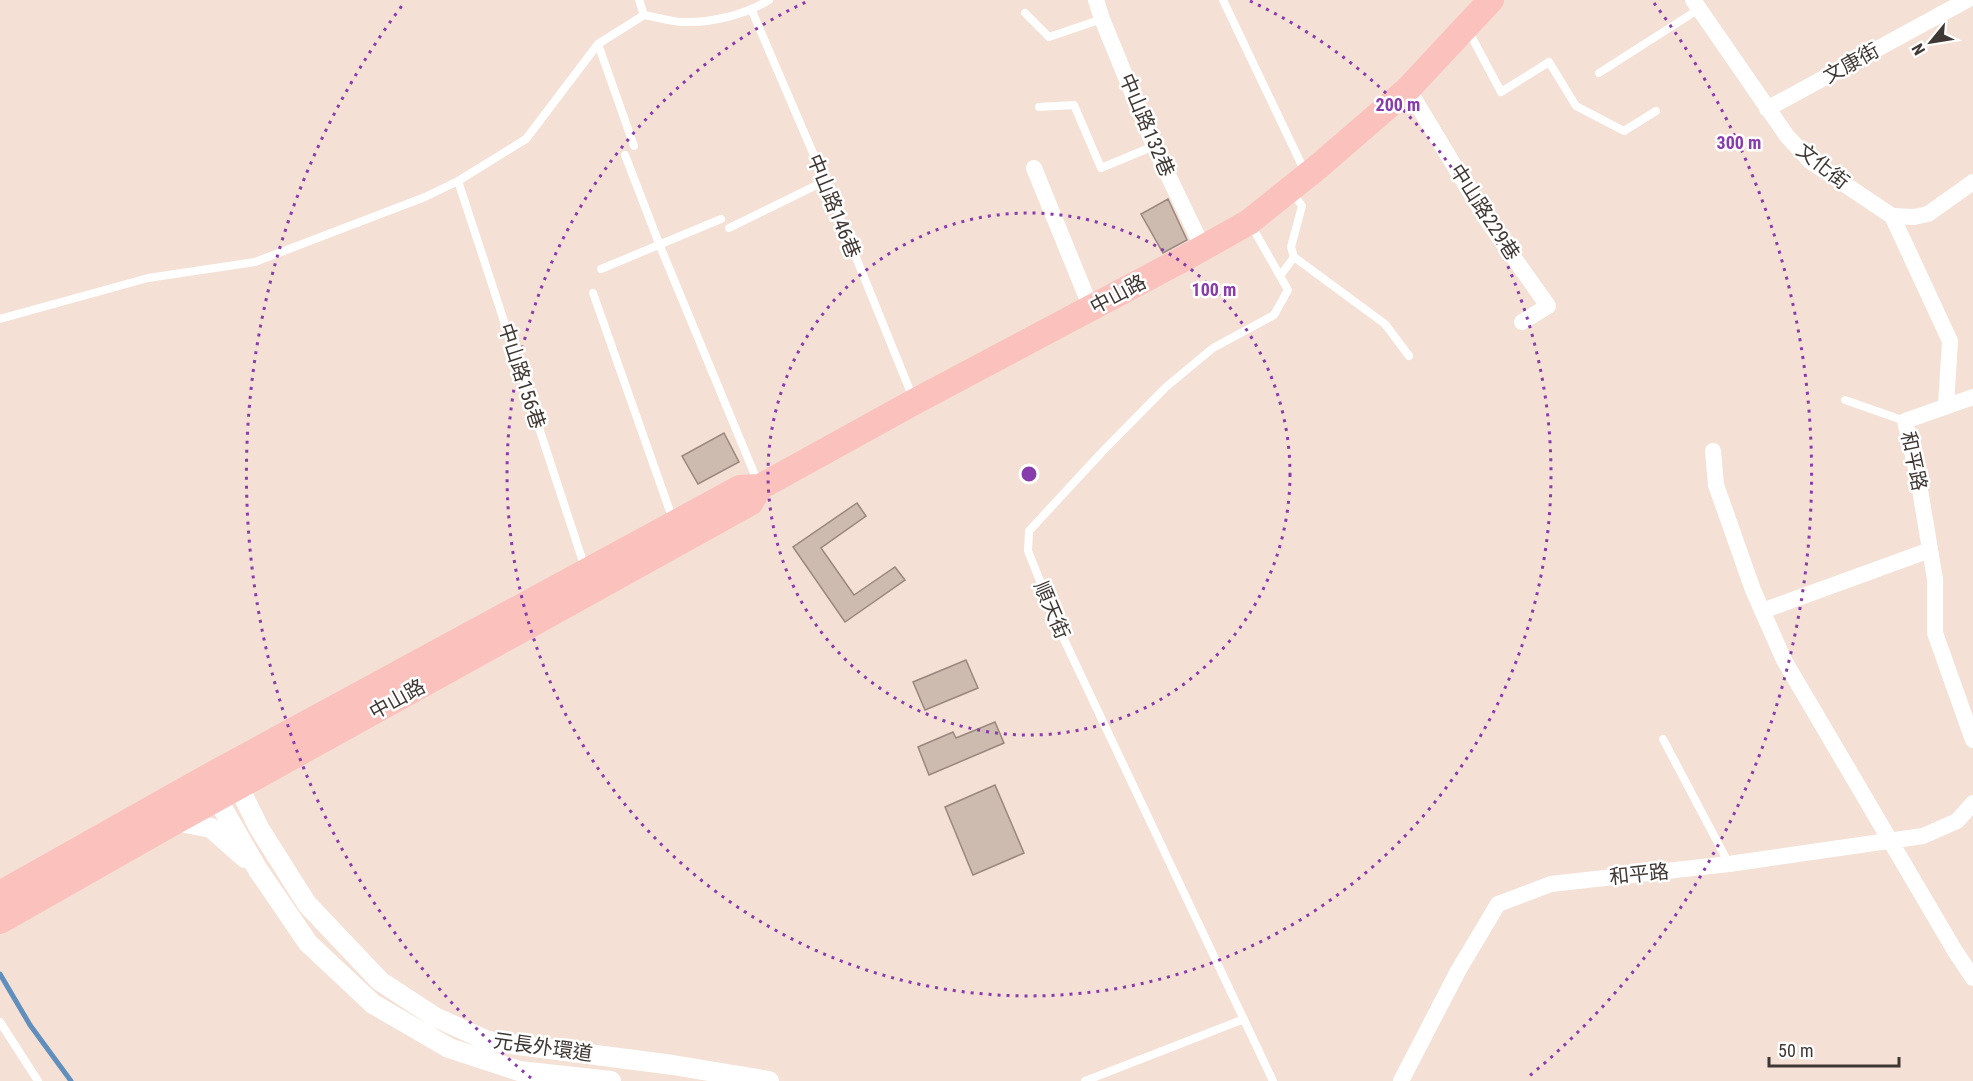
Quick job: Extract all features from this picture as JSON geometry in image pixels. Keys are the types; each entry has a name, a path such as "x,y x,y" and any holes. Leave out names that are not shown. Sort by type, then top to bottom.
{"main road":[{"name":"中山路","path":"15,895 176,821 222,782 586,571 740,488 760,486 1249,222 1408,89 1491,0"},
{"name":"中山路","path":"15,895 222,782 750,503 760,486"},
{"path":"0,921 15,895"}],"street":[{"name":"中山路132巷","path":"1096,0 1154,146 1203,248"},
{"name":"文康街","path":"1767,109 1967,0"},
{"name":"文化街","path":"1696,4 1767,109 1810,161 1892,216"},
{"name":"中山路229巷","path":"1408,89 1487,220 1548,306 1522,322"},
{"path":"1034,168 1091,308"},
{"path":"1892,216 1914,218 1928,214 1973,182"},
{"path":"1892,216 1950,341 1946,405"},
{"name":"和平路","path":"1973,397 1905,421 1918,478 1935,579 1935,633 1973,740"},
{"path":"1713,451 1716,485 1753,590 1784,660 1973,978"},
{"path":"1762,611 1930,550"},
{"name":"元長外環道","path":"222,782 258,870 308,943 374,1004 449,1048 519,1071 611,1081"},
{"name":"元長外環道","path":"222,782 259,828 307,904 380,981 435,1017 488,1041 673,1065 769,1081"},
{"name":"和平路","path":"1401,1081 1458,971 1498,904 1551,884 1729,864 1923,836 1957,821 1973,803"},
{"path":"176,821 211,828 258,870"}],"lane":[{"path":"639,0 644,15"},
{"path":"0,319 148,278 255,261 425,197 458,181 526,139 598,44 644,15 682,22 722,18 752,11 770,0"},
{"path":"1223,0 1297,182 1302,206 1291,247 1294,257 1385,324 1409,356"},
{"path":"1599,73 1696,4"},
{"name":"中山路146巷","path":"752,11 825,181 914,402"},
{"path":"1024,13 1049,37 1102,19"},
{"path":"1466,27 1501,92 1549,62 1576,106 1624,131 1656,111"},
{"path":"598,44 634,146"},
{"path":"1039,107 1074,105 1101,168 1154,146"},
{"path":"625,155 660,246 760,486"},
{"name":"中山路156巷","path":"458,181 586,571"},
{"path":"729,228 825,181"},
{"path":"602,269 721,219"},
{"name":"順天街","path":"1249,222 1288,290 1274,315 1213,348 1166,387 1029,531 1028,551 1060,631 1273,1081"},
{"path":"1280,276 1294,257"},
{"path":"593,293 674,524"},
{"path":"1845,400 1905,421"},
{"path":"1663,739 1729,864"},
{"path":"1085,1081 1244,1019"},
{"path":"0,1022 38,1081"}],"building":[{"path":"1168,199 1187,240 1163,253 1141,214"},
{"path":"724,433 739,462 698,484 682,456"},
{"path":"857,503 866,516 821,548 854,595 895,567 905,580 845,622 793,547"},
{"path":"966,660 978,688 925,710 913,682"},
{"path":"995,722 1004,743 929,775 918,747 953,732 956,738"},
{"path":"995,785 1024,853 973,875 945,807"}],"waterway":[{"path":"0,974 30,1025 71,1081"}]}
